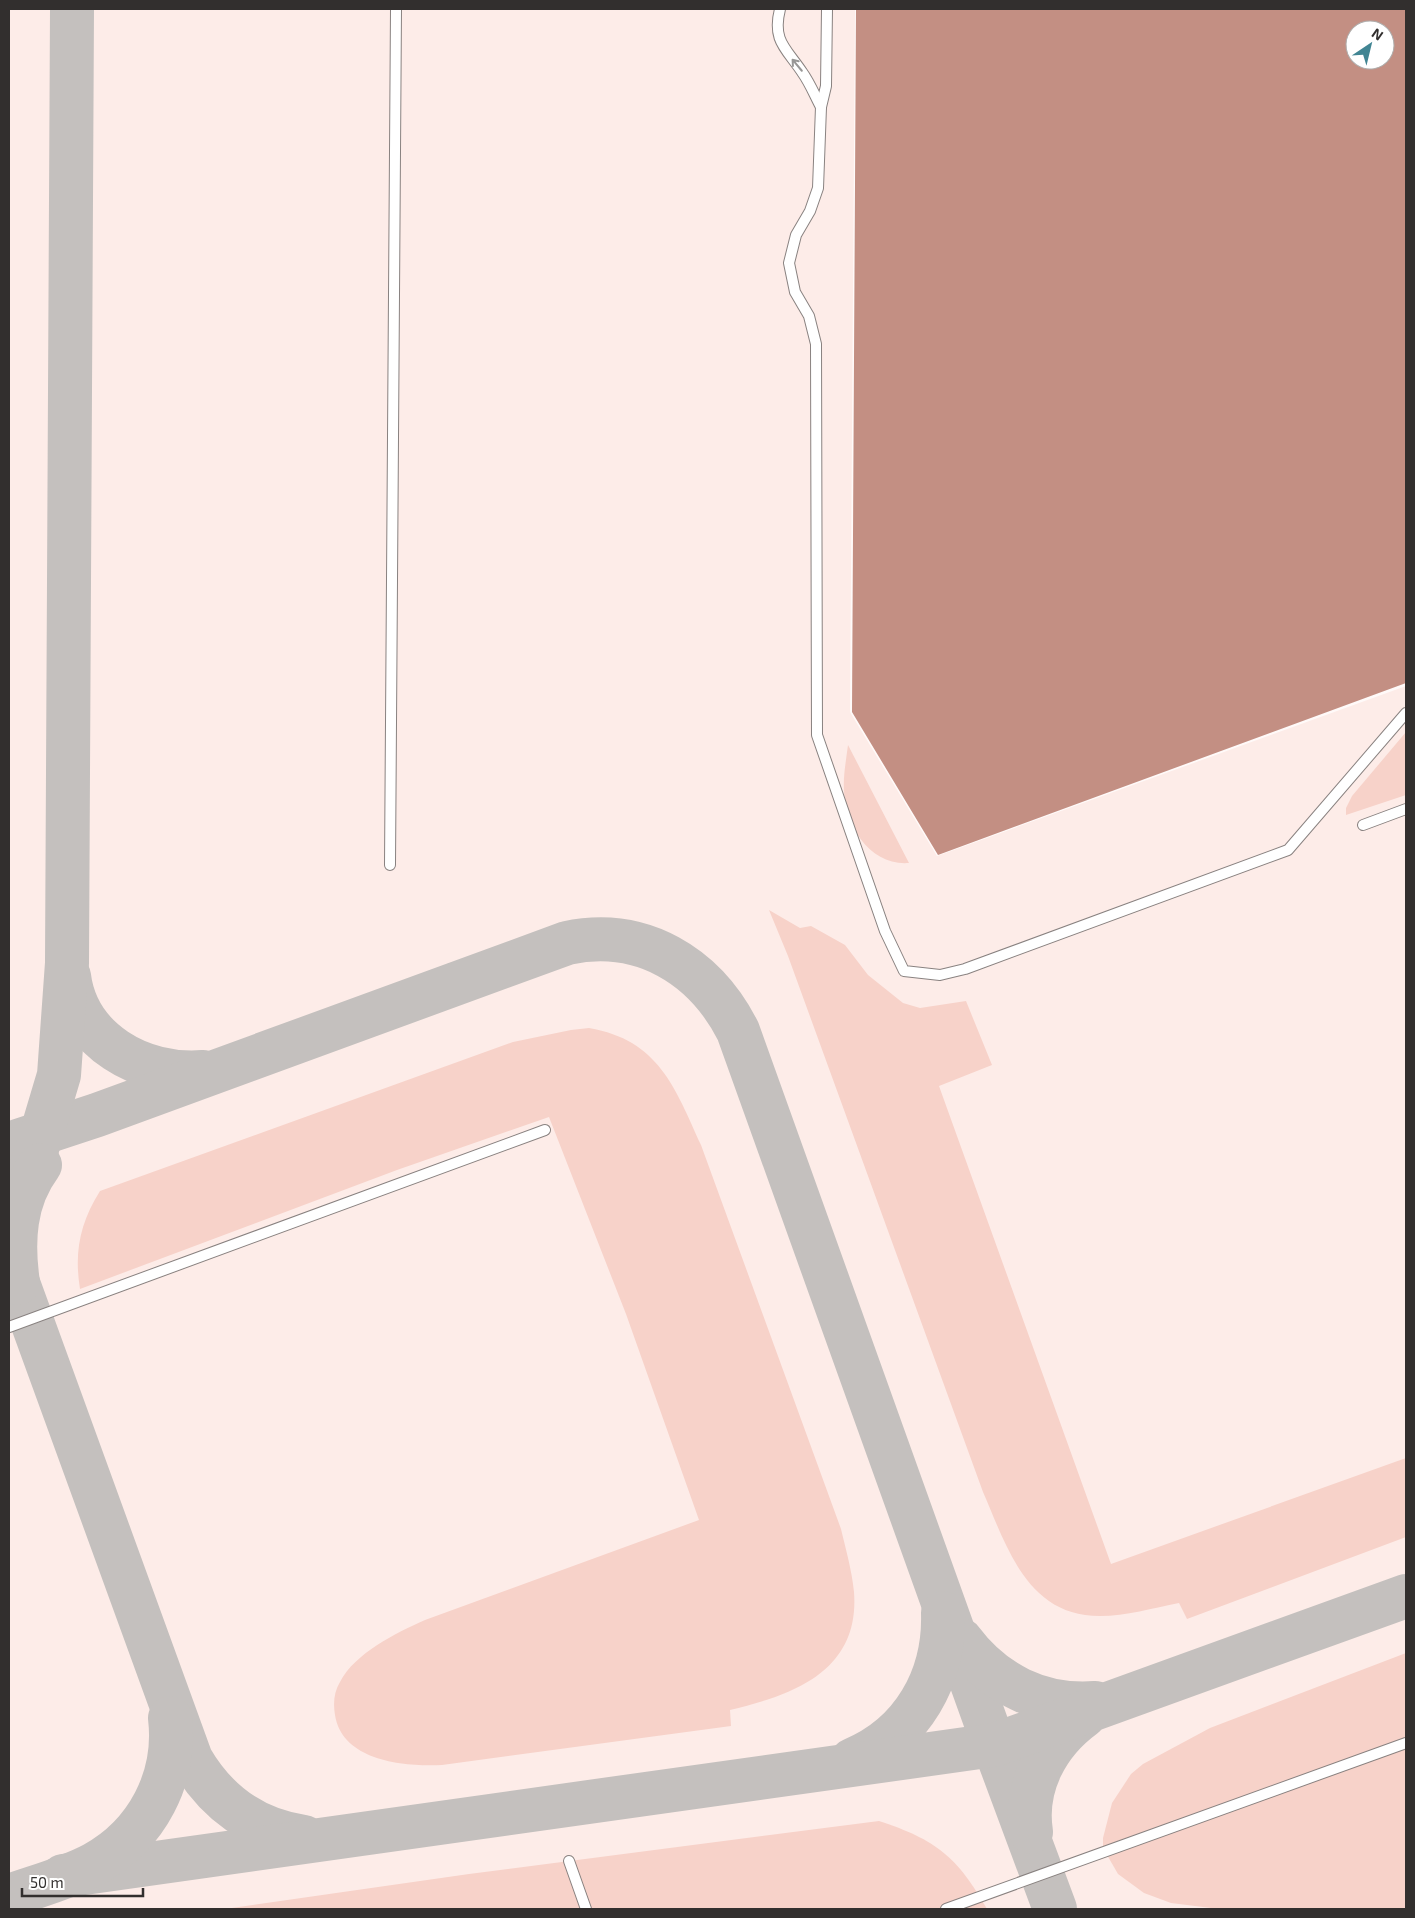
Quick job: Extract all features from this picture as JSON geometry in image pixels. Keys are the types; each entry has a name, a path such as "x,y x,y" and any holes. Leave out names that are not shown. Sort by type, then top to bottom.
{"lane":[{"path":"390,865 396,9"},
{"path":"780,9 776,25 784,51 803,73 821,107"},
{"path":"827,9 826,86 821,107 818,188 810,211 796,236 789,263 795,292 809,316 816,344 816,735 884,931 904,970 940,975 965,969 1288,850 1406,713"},
{"path":"1363,825 1406,809"},
{"path":"9,1327 545,1130"},
{"path":"946,1909 1406,1744"},
{"path":"569,1861 586,1909"}],"shaded area":[{"path":"9,9 855,9 850,712 937,856 1406,686 1406,1909 9,1909"},
{"path":"856,9 1406,9 1406,683 938,855 852,712"},
{"path":"1406,732 1406,795 1346,815 1346,808 1352,796"},
{"path":"848,745 909,863 895,862 883,858 863,842 855,830 849,818 844,791"},
{"path":"769,910 800,928 811,926 845,945 868,975 903,1003 920,1008 966,1001 992,1065 939,1086 1111,1564 1406,1458 1406,1537 1187,1619 1179,1603 1110,1616 1075,1613 1054,1604 1037,1591 1023,1575 1011,1555 983,1492 788,956"},
{"path":"589,1028 613,1034 632,1043 648,1055 673,1086 701,1145 841,1529 853,1584 853,1619 846,1642 834,1661 818,1675 798,1687 753,1704 730,1710 731,1726 442,1765 411,1764 377,1758 362,1752 349,1742 340,1730 334,1711 335,1694 340,1682 366,1653 389,1638 425,1620 699,1520 626,1314 549,1117 397,1170 80,1289 78,1250 83,1226 100,1191 513,1042"},
{"path":"1406,1653 1406,1909 1219,1909 1171,1903 1144,1893 1118,1874 1103,1848 1103,1838 1112,1803 1131,1774 1143,1764 1210,1728"},
{"path":"879,1821 916,1835 944,1853 966,1876 987,1909 225,1909 469,1874"}],"taxiway":[{"path":"25,1189 59,1075 67,963 72,9"},
{"path":"9,1144 97,1115 567,943 595,940 621,941 645,947 668,957 689,970 708,988 724,1008 738,1031 994,1745 1055,1909"},
{"path":"69,976 75,999 85,1019 99,1036 116,1050 136,1061 157,1068 180,1072 203,1072"},
{"path":"18,1283 15,1252 17,1221 25,1192 31,1178 40,1165"},
{"path":"9,1267 18,1283 191,1759 212,1788 238,1812 269,1828 304,1837"},
{"path":"63,1876 994,1745 1406,1596"},
{"path":"852,1760 874,1749 892,1735 908,1719 921,1701 931,1681 938,1659 942,1637 943,1613"},
{"path":"961,1640 988,1669 1020,1690 1056,1701 1095,1703"},
{"path":"1031,1832 1031,1798 1041,1767 1059,1739 1084,1716"},
{"path":"9,1896 84,1869 113,1852 129,1837 143,1821 163,1783 169,1762 170,1718"}]}
